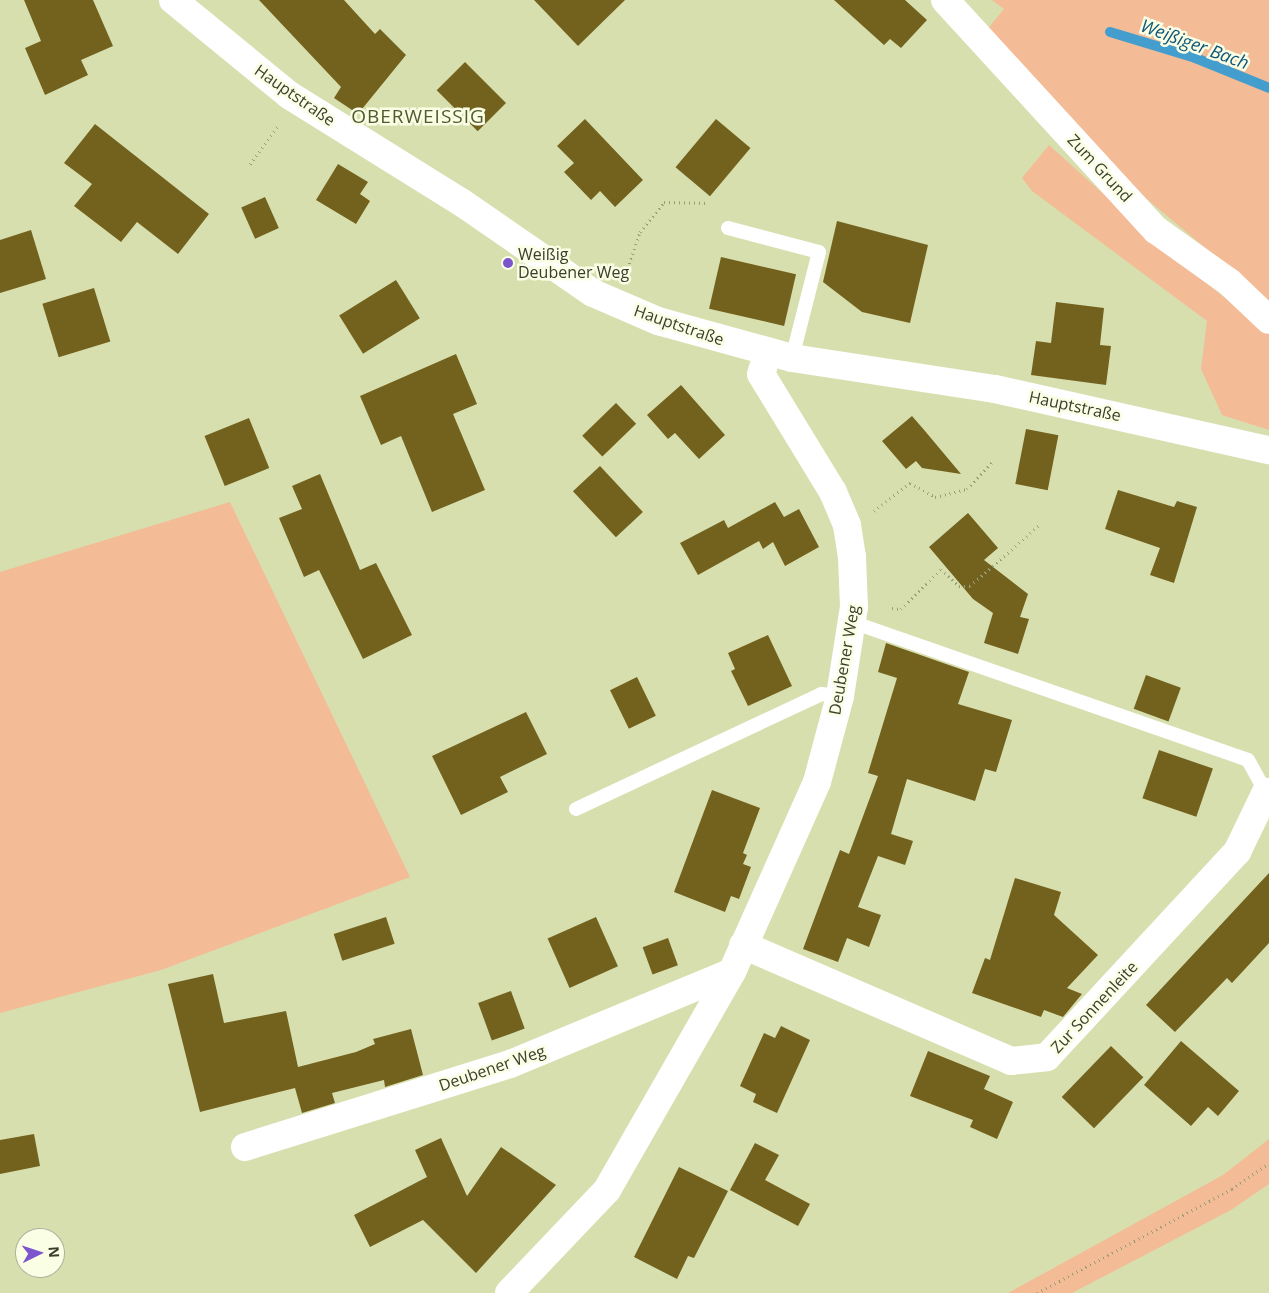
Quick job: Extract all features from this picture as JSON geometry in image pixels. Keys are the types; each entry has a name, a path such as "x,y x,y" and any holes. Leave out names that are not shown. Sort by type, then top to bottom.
{"street":[{"name":"Hauptstraße","path":"174,0 289,95 461,202 593,293 658,321 780,355 995,389 1269,450"},
{"name":"Zum Grund","path":"945,0 1156,230 1229,282 1269,320"},
{"name":"Deubener Weg","path":"509,1293 607,1190 732,972 817,782 840,696 852,622 855,589 847,525 820,469 761,374 780,355"},
{"name":"Zur Sonnenleite","path":"743,945 1011,1061 1047,1058 1237,852 1266,792"},
{"name":"Deubener Weg","path":"245,1147 510,1064 732,972"}],"lane":[{"path":"728,228 819,252 780,355"},
{"path":"852,622 1248,760 1266,792"},
{"path":"576,809 821,694 840,696"}],"path":[{"path":"250,164 282,119"},
{"path":"626,273 640,232 664,202 709,203"},
{"path":"871,513 910,483 935,497 967,489 992,462"},
{"path":"882,607 901,609 941,569 960,586 970,586 1038,526"},
{"path":"1037,1293 1232,1189 1269,1163"}],"shaded area":[{"path":"992,0 1269,0 1269,301 1148,200 1075,132 986,31 1004,9"},
{"path":"1049,145 1169,253 1269,333 1269,430 1222,415 1201,369 1207,321 1032,191 1022,178"},
{"path":"230,502 410,877 161,970 0,1013 0,572"},
{"path":"1269,1139 1269,1184 1231,1210 1072,1293 1008,1293 1223,1175"}],"building":[{"path":"24,0 93,0 113,46 81,60 88,75 45,95 25,48 41,41"},
{"path":"259,0 344,0 375,34 380,29 406,55 358,114 334,98 341,87"},
{"path":"534,0 625,0 578,46"},
{"path":"834,0 905,0 927,20 901,48 890,39 884,45"},
{"path":"465,62 506,103 478,131 437,90"},
{"path":"585,119 643,180 615,207 600,191 591,200 564,172 574,163 557,146"},
{"path":"716,119 750,148 710,196 676,167"},
{"path":"95,124 209,214 178,254 137,222 121,242 74,206 92,184 64,163"},
{"path":"338,164 368,182 360,194 370,201 356,224 316,200"},
{"path":"265,197 279,228 255,239 241,208"},
{"path":"837,221 928,245 910,323 862,312 823,282"},
{"path":"31,230 46,279 0,293 0,240"},
{"path":"721,257 796,274 784,326 709,309"},
{"path":"396,280 420,318 363,354 339,316"},
{"path":"94,288 110,342 59,357 42,304"},
{"path":"1056,302 1104,308 1100,345 1111,346 1106,385 1031,375 1036,341 1051,343"},
{"path":"456,354 477,404 453,414 485,490 432,512 401,436 381,445 360,396"},
{"path":"681,385 725,435 699,459 675,433 668,439 647,415"},
{"path":"616,403 636,424 602,457 582,436"},
{"path":"912,416 961,474 922,468 916,461 906,469 882,441"},
{"path":"249,418 269,468 225,486 204,436"},
{"path":"1026,429 1058,435 1048,490 1015,484"},
{"path":"600,466 643,512 616,537 573,491"},
{"path":"320,474 360,570 376,563 412,635 363,659 319,570 304,577 279,518 302,509 292,486"},
{"path":"1118,490 1174,507 1177,501 1197,507 1174,583 1150,575 1160,548 1105,529"},
{"path":"775,502 784,517 799,509 819,547 785,566 773,542 763,549 759,541 698,575 680,543 724,520 728,528"},
{"path":"968,513 998,548 984,560 1028,594 1020,617 1029,619 1018,654 984,643 993,613 973,599 929,547"},
{"path":"768,635 792,686 748,706 731,671 735,669 728,653"},
{"path":"886,643 969,672 958,704 1012,720 996,772 985,769 975,801 907,779 891,834 913,841 905,865 878,856 858,907 881,915 869,947 847,938 838,962 803,949 840,850 849,854 878,776 868,773 897,678 878,672"},
{"path":"1146,675 1181,688 1168,721 1134,709"},
{"path":"637,677 656,716 629,729 610,690"},
{"path":"526,712 547,754 500,777 508,792 461,815 432,756"},
{"path":"1159,750 1213,769 1196,817 1142,798"},
{"path":"712,790 760,808 743,853 747,855 743,864 751,867 739,899 731,896 725,912 674,892"},
{"path":"1269,873 1269,943 1232,983 1227,978 1175,1032 1146,1005"},
{"path":"1015,878 1061,892 1054,915 1098,955 1067,988 1082,994 1063,1017 1044,1010 1041,1017 972,993 985,958 990,960"},
{"path":"386,917 395,944 342,961 334,934"},
{"path":"596,917 618,966 570,988 548,939"},
{"path":"668,938 678,965 653,974 643,947"},
{"path":"213,974 224,1023 286,1011 298,1067 356,1052 375,1044 373,1039 411,1029 423,1075 385,1087 384,1080 332,1093 335,1103 302,1113 295,1088 200,1112 168,984"},
{"path":"511,991 525,1029 492,1041 478,1003"},
{"path":"781,1026 810,1040 777,1113 753,1102 756,1094 740,1086 764,1033 775,1038"},
{"path":"1181,1041 1239,1091 1218,1116 1208,1107 1191,1126 1144,1085"},
{"path":"1111,1046 1143,1077 1094,1128 1062,1097"},
{"path":"928,1051 990,1076 984,1089 1013,1102 997,1139 970,1127 973,1120 910,1096"},
{"path":"34,1134 40,1166 0,1174 0,1140"},
{"path":"441,1138 467,1196 501,1147 556,1185 476,1273 423,1220 370,1247 354,1215 427,1177 415,1150"},
{"path":"755,1143 779,1155 765,1180 810,1204 798,1226 730,1190"},
{"path":"679,1167 728,1191 694,1258 688,1256 677,1279 634,1257"}],"waterway":[{"name":"Weißiger Bach","path":"1110,32 1193,57 1269,88"}],"place":[{"name":"Weißig Deubener Weg","path":"508,263"}],"district":[{"name":"OBERWEISSIG","path":"418,117"}]}
